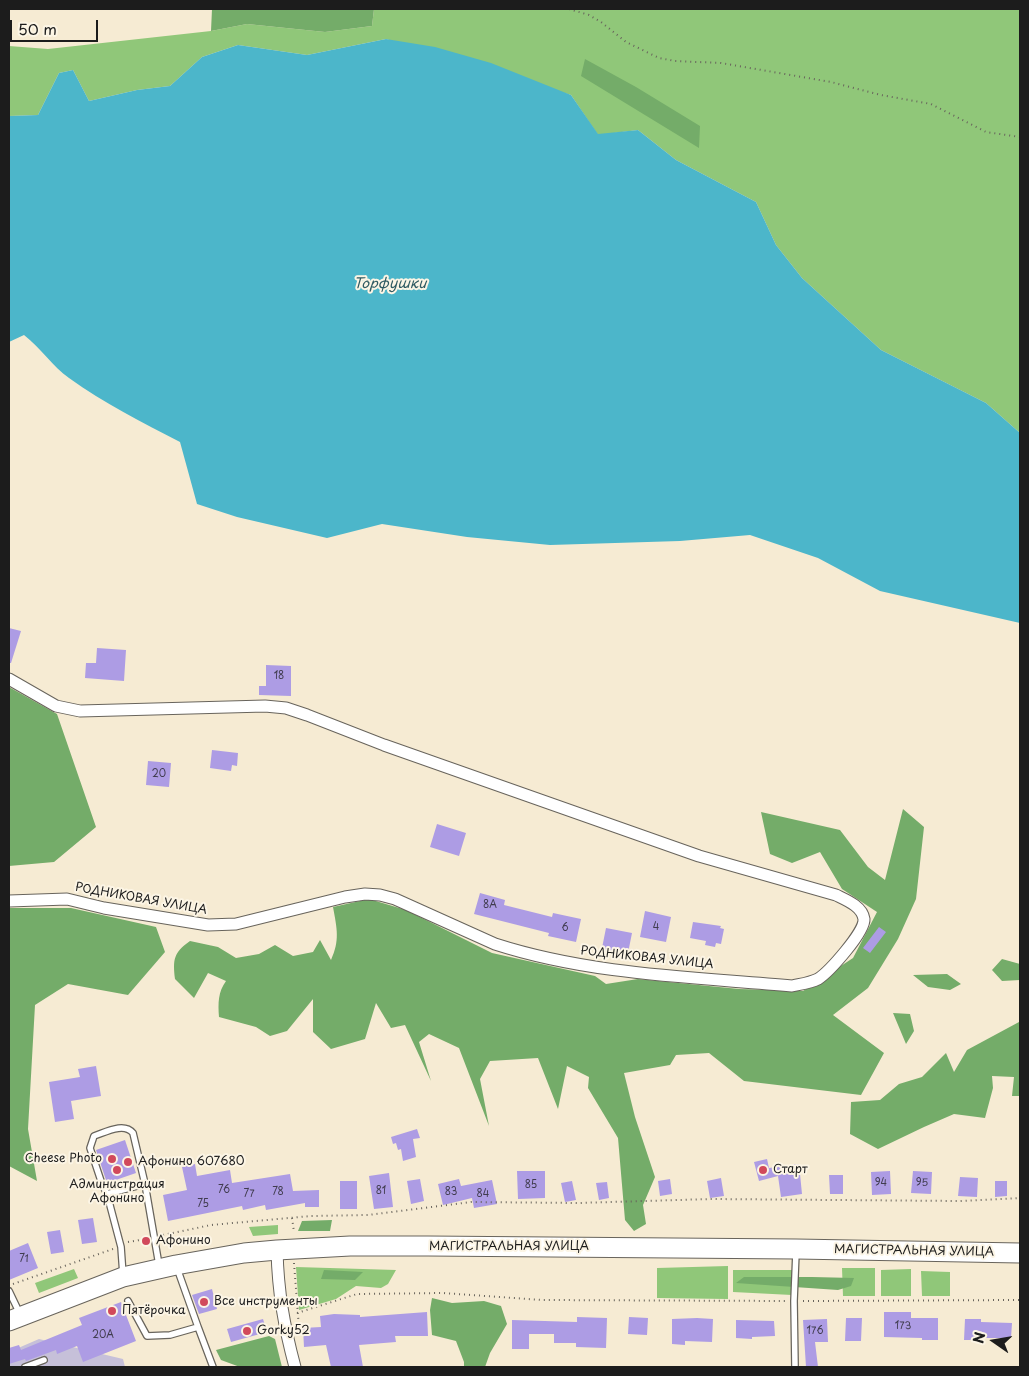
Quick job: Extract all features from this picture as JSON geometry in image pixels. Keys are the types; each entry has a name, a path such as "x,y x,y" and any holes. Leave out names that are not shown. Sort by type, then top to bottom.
{"main road":[{"name":"МАГИСТРАЛЬНАЯ УЛИЦА","path":"15,1318 123,1277 244,1253 277,1250 350,1246 428,1246 1020,1253"}],"street":[{"name":"РОДНИКОВАЯ УЛИЦА","path":"9,678 56,706 80,711 265,706 286,708 384,745 699,856 836,895 851,902 864,918 863,929 857,939 819,978 811,982 792,986 596,968 512,950 395,899 380,895 365,894 346,897 236,924 208,925 104,908 67,899 9,900"},
{"path":"277,1250 278,1287 294,1367"}],"lane":[{"path":"123,1277 121,1247 107,1194 90,1148 94,1136 124,1127 133,1133 145,1184 154,1237 198,1327 214,1367"},
{"path":"107,1194 145,1184"},
{"path":"795,1367 794,1301 796,1249"},
{"path":"9,1291 15,1318"},
{"path":"128,1301 147,1336 170,1335 198,1327"},
{"path":"25,1367 44,1360"}],"path":[{"path":"569,9 589,15 626,42 659,58 675,61 721,63 831,82 881,95 931,104 986,132 1020,137"},
{"path":"9,1286 128,1243 211,1225 292,1217 368,1215 471,1202 578,1203 711,1199 960,1201 1020,1198"},
{"path":"292,1217 294,1232"},
{"path":"294,1262 297,1313 357,1294 442,1293 542,1300 1020,1300"}],"shaded area":[{"path":"39,1339 123,1359 125,1367 9,1367 9,1352"}],"green space":[{"path":"212,9 374,9 372,26 325,32 247,24 211,31"},
{"path":"374,9 1020,9 1020,433 986,403 881,350 802,278 776,245 756,202 676,160 638,130 598,135 571,95 386,39 307,55 238,45 202,57 170,86 137,90 89,101 73,70 59,73 38,115 9,116 9,46 48,49 211,31 247,24 325,32 372,26"},
{"path":"585,59 700,126 699,148 581,76"},
{"path":"9,687 57,714 96,827 54,862 9,866"},
{"path":"903,809 924,827 916,899 898,939 868,988 833,1015 884,1053 861,1095 744,1081 709,1053 676,1055 670,1065 624,1073 635,1117 655,1177 643,1205 646,1224 634,1231 625,1220 618,1138 588,1088 589,1077 567,1066 558,1109 538,1058 490,1061 480,1079 489,1126 459,1048 429,1034 419,1042 431,1081 405,1025 391,1028 376,1003 365,1039 331,1049 313,1032 313,999 287,1031 270,1036 256,1027 219,1017 219,998 221,989 226,981 208,973 194,998 175,979 175,957 180,949 190,941 218,947 236,958 259,954 275,945 293,956 313,952 320,940 331,960 336,946 337,934 333,907 369,899 406,910 492,953 595,976 606,984 638,979 739,989 803,991 853,958 877,912 842,889 820,852 792,863 770,854 761,812 840,830 868,867 885,880"},
{"path":"9,908 71,908 156,927 165,952 128,995 68,984 35,1005 28,1129 37,1181 9,1166"},
{"path":"1002,959 1020,964 1020,980 1002,981 992,970"},
{"path":"947,974 961,984 950,990 928,987 913,975"},
{"path":"893,1013 910,1014 914,1031 906,1044"},
{"path":"1019,1022 1020,1096 1012,1096 1014,1077 992,1076 993,1088 985,1118 954,1114 878,1149 850,1134 851,1102 880,1100 899,1084 922,1077 946,1053 954,1072 967,1050"},
{"path":"332,1220 330,1231 298,1231 302,1221"},
{"path":"278,1225 278,1234 253,1236 249,1227"},
{"path":"728,1266 728,1299 657,1298 657,1268"},
{"path":"296,1267 396,1270 388,1284 381,1288 356,1286 336,1299 299,1310"},
{"path":"842,1268 875,1268 875,1296 843,1296"},
{"path":"74,1269 78,1278 39,1293 35,1283"},
{"path":"911,1269 911,1296 881,1296 881,1270"},
{"path":"324,1270 363,1272 355,1280 321,1279"},
{"path":"733,1270 792,1270 792,1295 733,1292"},
{"path":"921,1271 950,1272 950,1296 922,1296"},
{"path":"744,1277 854,1278 851,1286 838,1290 736,1283"},
{"path":"432,1298 452,1303 484,1301 501,1306 507,1324 490,1353 485,1367 464,1367 456,1341 432,1335 430,1310"},
{"path":"269,1336 275,1339 282,1367 240,1367 221,1360 216,1350"}],"water":[{"name":"Торфушки","path":"386,39 435,47 491,63 571,95 598,134 638,130 676,160 756,202 776,245 802,278 881,350 986,403 1020,433 1020,623 880,591 818,558 750,535 680,541 550,545 467,537 382,524 327,538 237,517 197,504 180,442 96,396 63,374 24,335 9,342 9,116 38,115 59,73 73,70 89,101 137,90 170,86 202,57 238,45 307,55"}],"building":[{"path":"9,628 21,631 11,663 9,663"},
{"path":"97,648 126,650 124,681 85,678 86,663 96,663"},
{"path":"266,665 291,666 291,696 259,695 259,686 266,686"},
{"path":"212,750 238,753 237,766 232,765 231,771 210,768"},
{"path":"148,761 171,763 169,787 146,785"},
{"path":"437,824 466,833 459,856 430,847"},
{"path":"480,893 505,900 504,905 552,917 553,913 581,919 576,942 548,936 549,933 474,914"},
{"path":"645,911 671,917 666,942 640,937"},
{"path":"693,922 721,926 720,928 724,929 721,944 716,943 715,947 705,945 706,941 690,938"},
{"path":"879,927 886,932 870,953 863,948"},
{"path":"606,928 632,933 627,958 601,953"},
{"path":"96,1066 101,1096 71,1101 74,1119 55,1122 49,1082 80,1077 78,1069"},
{"path":"417,1129 420,1138 413,1139 416,1157 403,1161 401,1149 398,1150 396,1143 393,1144 391,1137"},
{"path":"125,1140 136,1173 107,1183 96,1150"},
{"path":"767,1159 769,1168 799,1164 802,1194 781,1197 778,1176 759,1181 754,1162"},
{"path":"195,1164 197,1176 230,1170 232,1183 290,1174 293,1191 319,1190 319,1207 305,1207 305,1203 266,1210 265,1205 243,1210 242,1206 168,1221 163,1195 187,1190 182,1167"},
{"path":"517,1171 545,1171 545,1198 518,1199"},
{"path":"890,1171 891,1194 872,1195 871,1172"},
{"path":"913,1171 932,1172 931,1194 911,1193"},
{"path":"389,1173 393,1207 374,1209 369,1176"},
{"path":"829,1175 843,1175 843,1194 830,1194"},
{"path":"960,1177 978,1178 977,1197 958,1196"},
{"path":"721,1178 724,1196 710,1198 707,1181"},
{"path":"420,1179 424,1201 411,1204 407,1181"},
{"path":"459,1179 461,1186 492,1180 497,1204 474,1208 472,1198 443,1205 438,1184"},
{"path":"670,1179 672,1194 660,1196 658,1181"},
{"path":"340,1181 357,1181 357,1209 340,1209"},
{"path":"572,1181 576,1200 565,1202 561,1183"},
{"path":"995,1181 1007,1181 1007,1196 995,1197"},
{"path":"607,1182 609,1198 599,1200 596,1183"},
{"path":"93,1218 97,1242 82,1244 78,1220"},
{"path":"60,1230 64,1252 51,1254 47,1232"},
{"path":"28,1243 38,1268 9,1280 9,1251"},
{"name":"Все инструменты","path":"212,1289 217,1309 199,1314 192,1295"},
{"path":"121,1302 136,1341 83,1362 77,1346 57,1354 56,1350 26,1361 25,1359 9,1364 9,1348 19,1345 21,1350 82,1325 79,1318"},
{"path":"427,1312 428,1336 395,1336 396,1342 359,1345 363,1367 331,1367 326,1345 304,1347 303,1328 321,1327 320,1316 334,1314 360,1315 360,1317"},
{"path":"884,1312 911,1312 911,1318 938,1318 938,1340 884,1337"},
{"path":"577,1317 607,1318 606,1348 576,1347 576,1343 554,1343 554,1334 529,1334 529,1349 512,1349 512,1320 577,1322"},
{"path":"629,1317 648,1318 647,1335 628,1334"},
{"path":"846,1318 862,1318 861,1341 845,1341"},
{"name":"Gorky52","path":"263,1319 267,1332 231,1342 227,1329"},
{"path":"672,1319 713,1319 712,1342 685,1341 685,1345 672,1344"},
{"path":"827,1319 828,1342 815,1342 818,1367 806,1367 803,1320"},
{"path":"965,1319 981,1319 981,1322 1012,1323 1011,1338 964,1340"},
{"path":"736,1320 774,1321 775,1336 752,1337 752,1339 736,1338"}],"place":[{"name":"Cheese Photo","path":"112,1159"},
{"name":"Афонино 607680","path":"128,1162"},
{"name":"Администрация Афонино","path":"117,1170"},
{"name":"Старт","path":"763,1170"},
{"name":"Афонино","path":"146,1241"},
{"name":"Все инструменты","path":"204,1302"},
{"name":"Пятёрочка","path":"112,1311"},
{"name":"Gorky52","path":"247,1331"}]}
